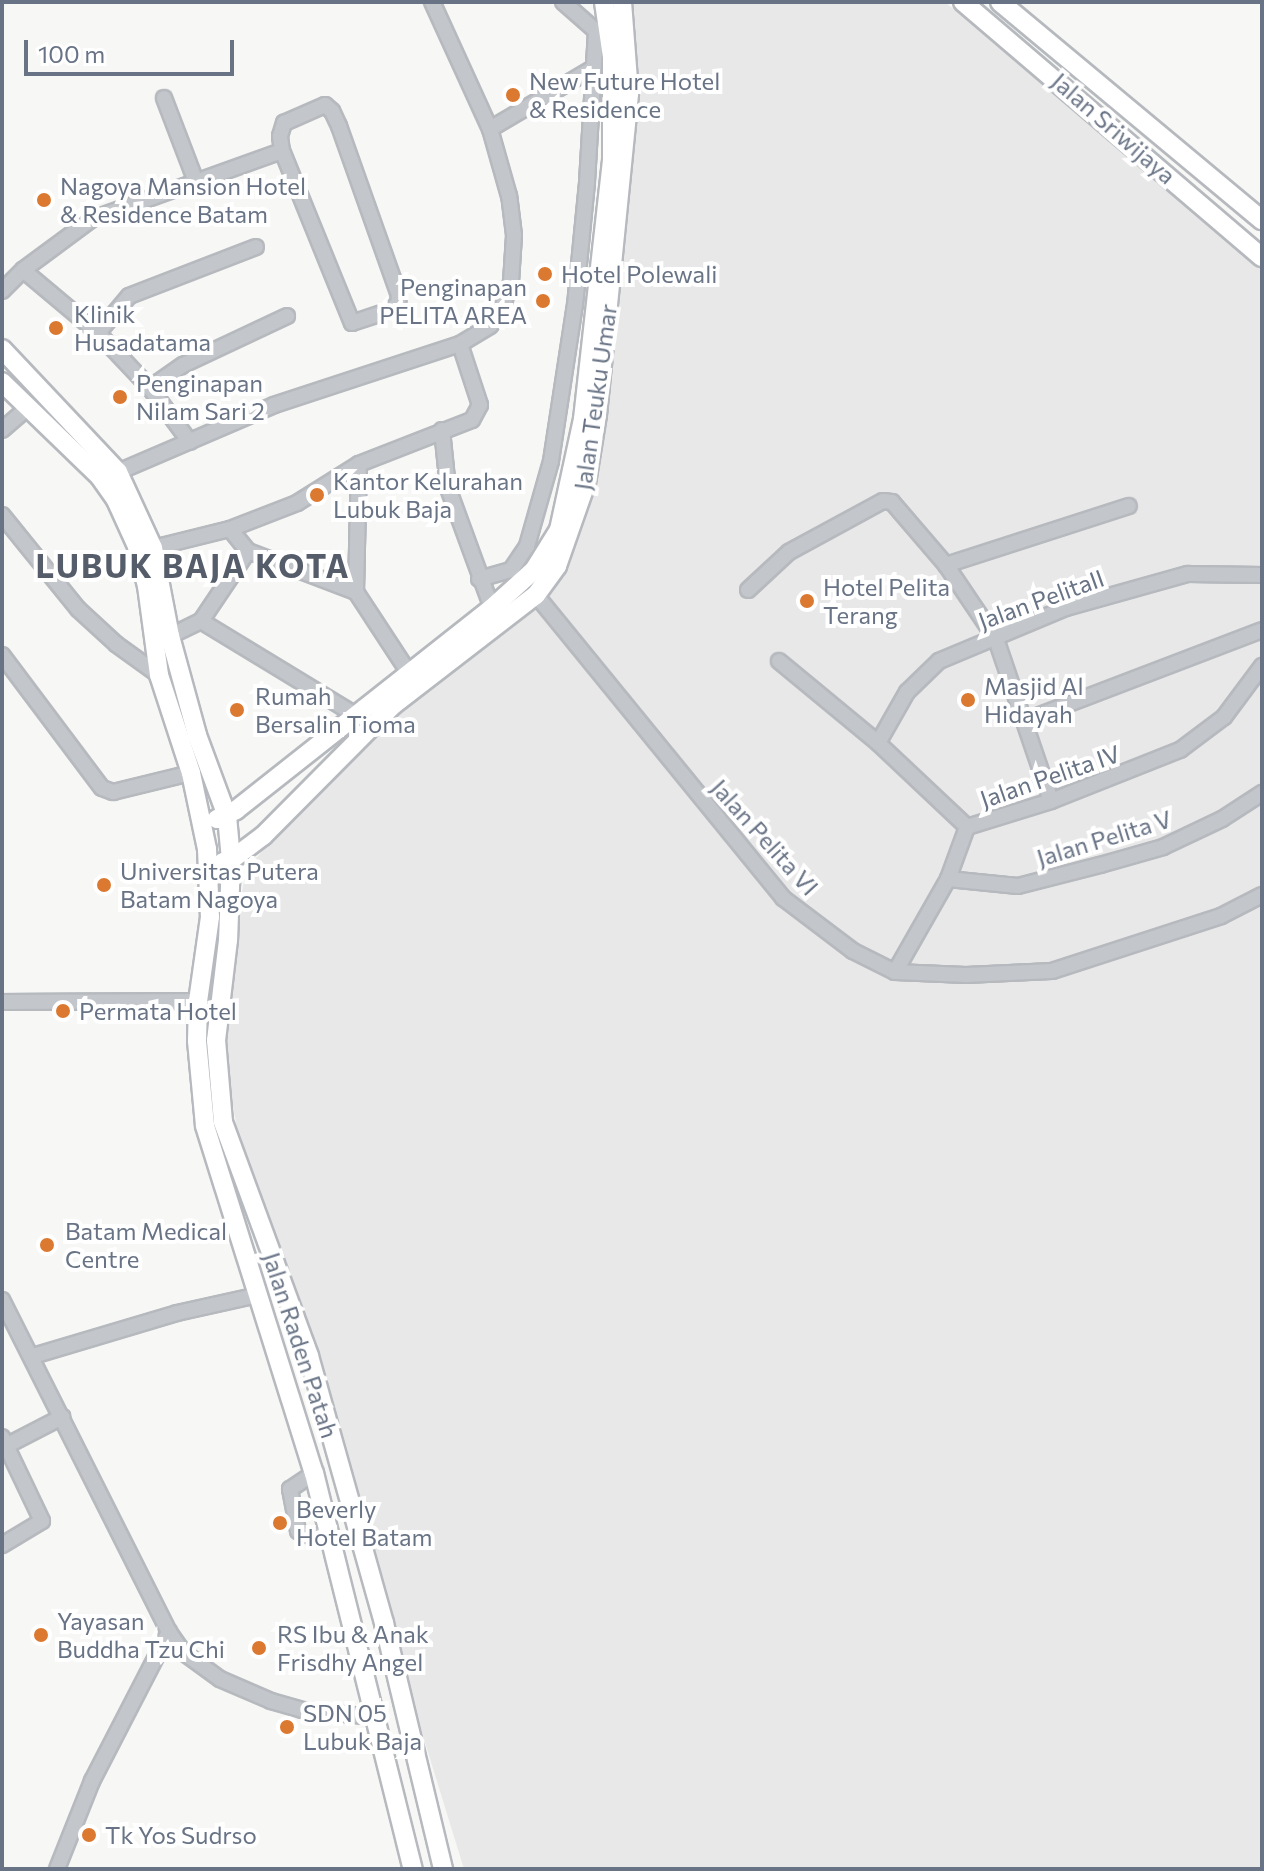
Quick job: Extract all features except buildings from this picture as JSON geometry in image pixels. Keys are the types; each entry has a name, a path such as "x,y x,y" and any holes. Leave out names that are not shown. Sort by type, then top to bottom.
{"main road":[{"name":"Jalan Teuku Umar","path":"203,824 227,816 492,608 534,570 559,530 583,419 612,161 612,57 602,32 604,2"},
{"name":"Jalan Teuku Umar","path":"209,864 231,860 263,836 393,705 536,595 557,566 576,516 597,415 629,93 622,2"},
{"name":"Jalan Sriwijaya","path":"1000,2 1262,220"},
{"name":"Jalan Sriwijaya","path":"969,4 1262,257"},
{"path":"1211,213 1229,192"},
{"name":"Jalan Raden Patah","path":"2,349 118,472 153,548 170,636 197,735 227,816 231,860 228,940 216,1040 223,1122 309,1356 384,1623 443,1869"},
{"name":"Jalan Raden Patah","path":"2,382 100,477 116,500 137,546 159,675 191,773 209,864 210,917 198,1001 200,1101 205,1126 314,1473 413,1869"},
{"path":"353,1630 384,1623"}],"street":[{"path":"118,472 274,405 460,344 490,326 501,311 511,282 514,235 509,196 490,129 432,2"},
{"path":"479,579 511,570 527,546 551,461 575,305 587,182 593,68 602,32 563,2"},
{"path":"490,129 593,68"},
{"path":"164,98 195,179"},
{"path":"328,106 399,295 398,304 391,310 352,323 282,151 281,126 328,106"},
{"path":"2,291 23,270 92,219 195,179 282,151"},
{"path":"98,333 129,296 256,247"},
{"path":"23,270 98,333 150,388 190,442"},
{"path":"150,388 183,365 287,316"},
{"path":"153,548 230,529 297,503 359,464 472,420 480,405 460,344"},
{"path":"2,430 27,408"},
{"path":"442,430 448,488 492,608"},
{"path":"359,464 356,592 409,673"},
{"path":"748,590 789,552 883,501 896,505 946,565 996,639 1051,801"},
{"path":"946,565 1129,506"},
{"path":"4,525 99,630 159,675"},
{"path":"230,529 248,551 356,592"},
{"path":"170,636 201,621 248,551"},
{"name":"Jalan PelitaII","path":"878,743 919,677 939,661 1066,608 1188,574 1262,575"},
{"name":"Jalan Pelita VI","path":"536,595 783,898 853,951 895,972 966,975 1052,971 1221,916 1262,895"},
{"path":"201,621 354,714"},
{"path":"1024,721 1262,630"},
{"path":"2,655 102,788 113,792 191,773"},
{"name":"Jalan Pelita IV","path":"779,661 878,743 967,827 1051,801 1180,750 1224,717 1262,666"},
{"name":"Jalan Pelita V","path":"948,879 1018,886 1100,865 1163,847 1222,819 1262,793"},
{"path":"895,972 948,879 967,827"},
{"path":"2,1002 198,1001"},
{"path":"33,1356 177,1313 258,1295"},
{"path":"2,1300 33,1356 169,1632 183,1652 202,1667 242,1689 302,1710 375,1717"},
{"path":"2,1545 42,1521 4,1444 62,1417"},
{"path":"314,1473 290,1489 298,1531 304,1535 329,1536"},
{"path":"57,1869 92,1781 169,1632"}],"shaded area":[{"path":"608,2 945,2 1262,264 1262,1869 464,1869 239,1139 218,1025 246,870 389,705 542,595 590,395 613,130"}],"place":[{"name":"New Future Hotel & Residence","path":"513,95"},
{"name":"Nagoya Mansion Hotel & Residence Batam","path":"44,200"},
{"name":"Hotel Polewali","path":"545,274"},
{"name":"Penginapan PELITA AREA","path":"543,301"},
{"name":"Klinik Husadatama","path":"56,328"},
{"name":"Penginapan Nilam Sari 2","path":"120,397"},
{"name":"Kantor Kelurahan Lubuk Baja","path":"317,495"},
{"name":"Hotel Pelita Terang","path":"807,601"},
{"name":"Masjid Al Hidayah","path":"968,700"},
{"name":"Rumah Bersalin Tioma","path":"237,710"},
{"name":"Universitas Putera Batam Nagoya","path":"104,885"},
{"name":"Permata Hotel","path":"63,1011"},
{"name":"Batam Medical Centre","path":"47,1245"},
{"name":"Beverly Hotel Batam","path":"280,1523"},
{"name":"Yayasan Buddha Tzu Chi","path":"41,1635"},
{"name":"RS Ibu & Anak Frisdhy Angel","path":"259,1648"},
{"name":"SDN 05 Lubuk Baja","path":"287,1727"},
{"name":"Tk Yos Sudrso","path":"89,1835"}],"district":[{"name":"LUBUK BAJA KOTA","path":"193,565"}]}
